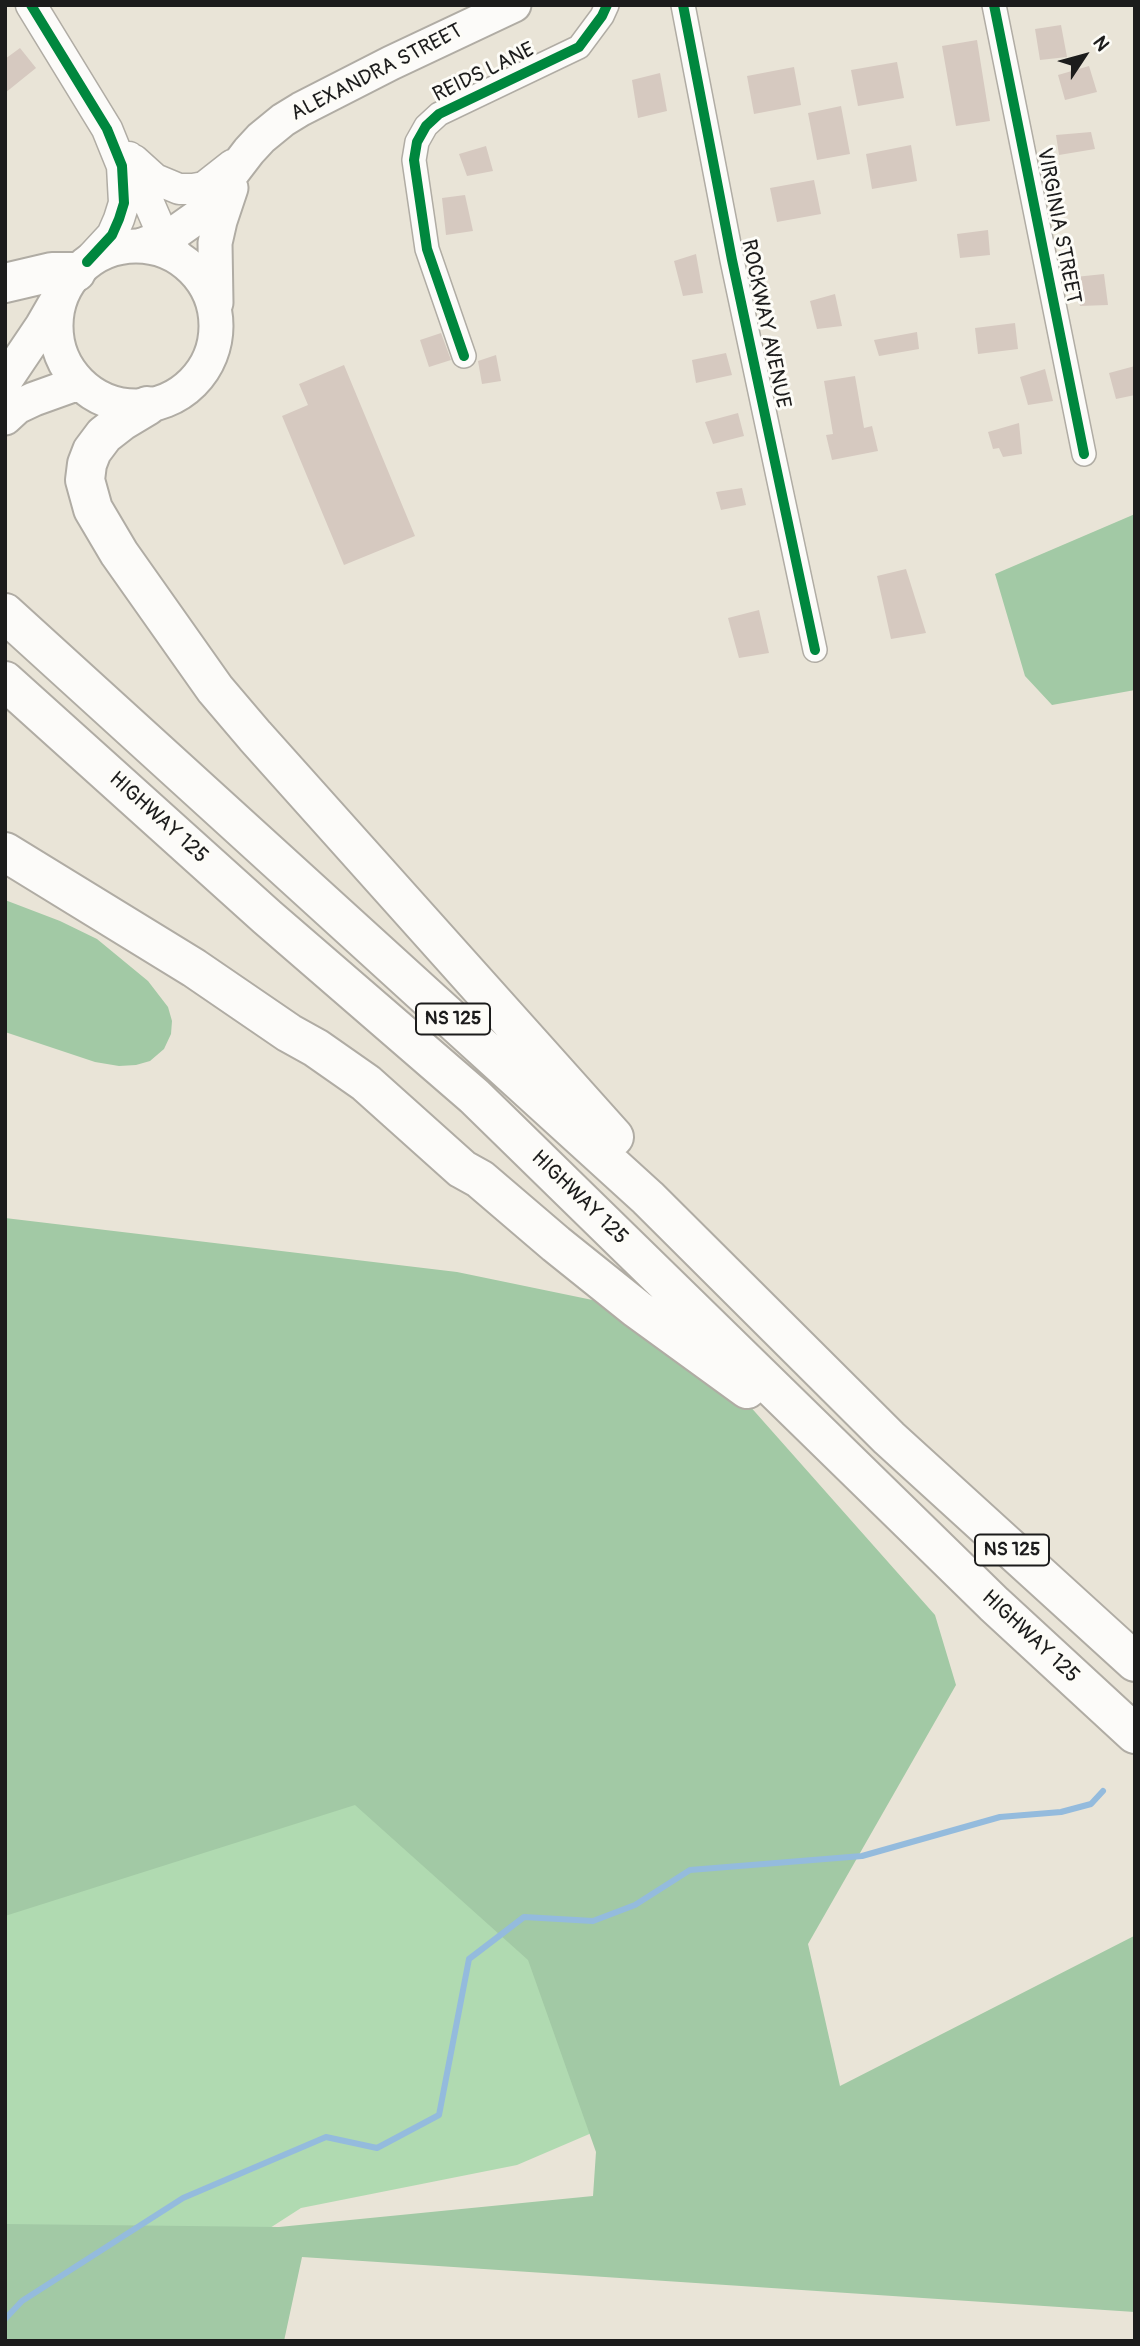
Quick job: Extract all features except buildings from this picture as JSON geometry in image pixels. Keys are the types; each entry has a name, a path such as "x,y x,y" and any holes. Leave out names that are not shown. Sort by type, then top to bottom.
{"highway":[{"path":"5,284 52,272 77,273"},
{"path":"147,406 122,421 96,444 87,464 85,480 93,509 101,525 151,600 215,689 255,736 587,1108 889,1438"},
{"name":"NS 125","path":"5,613 648,1198 889,1438 1135,1662"},
{"name":"HIGHWAY 125","path":"5,681 267,917 474,1096 993,1604 1135,1734"},
{"path":"5,852 194,968 366,1083 462,1169 480,1178 523,1217 637,1309 856,1469"}],"main road":[{"name":"ALEXANDRA STREET","path":"161,247 200,215 249,151 272,128 301,109 514,5"},
{"name":"ALEXANDRA STREET","path":"216,316 215,243 227,200 249,151"},
{"path":"5,381 77,273 112,249 161,247 201,277 208,289 216,316 215,344 204,370 186,390 161,403 147,406 120,405 94,395 65,364 57,338 58,310 77,273"},
{"path":"5,418 17,407 34,399 73,385 83,386"}],"street":[{"path":"31,5 107,130 126,153 155,179 179,189 204,187 249,151"},
{"name":"REIDS LANE","path":"464,356 428,249 414,160 417,142 426,126 439,114 579,47 607,5"},
{"name":"ROCKWAY AVENUE","path":"683,5 732,260 815,650"},
{"name":"VIRGINIA STREET","path":"994,5 1084,453"},
{"path":"77,273 112,235 124,203 122,166 107,130"},
{"path":"126,153 161,247"}],"green space":[{"path":"1135,514 1135,690 1052,705 1025,676 995,574"},
{"path":"5,900 60,921 97,939 148,981 168,1007 172,1021 171,1034 164,1049 150,1061 119,1066 95,1062 5,1032"},
{"path":"5,1218 457,1272 670,1316 935,1615 956,1685 808,1944 840,2086 1134,1936 1135,2312 302,2257 284,2341 5,2341 5,2224 279,2227 593,2196 596,2152 528,1960 355,1805 5,1916"},
{"path":"346,1543 615,2123 517,2165 301,2208 200,2273 5,2341 5,1713"}],"waterway":[{"path":"5,2319 22,2301 183,2198 326,2137 377,2148 439,2115 469,1959 524,1917 593,1921 635,1905 690,1870 862,1856 1000,1817 1061,1812 1091,1804 1103,1791"}],"cycle path":[{"path":"31,5 107,129 122,166 124,203 119,219 112,235 87,262"},
{"path":"464,356 427,249 414,160 417,142 426,126 439,114 579,47 607,5"},
{"path":"683,5 732,260 815,650"},
{"path":"994,5 1084,454"}]}
